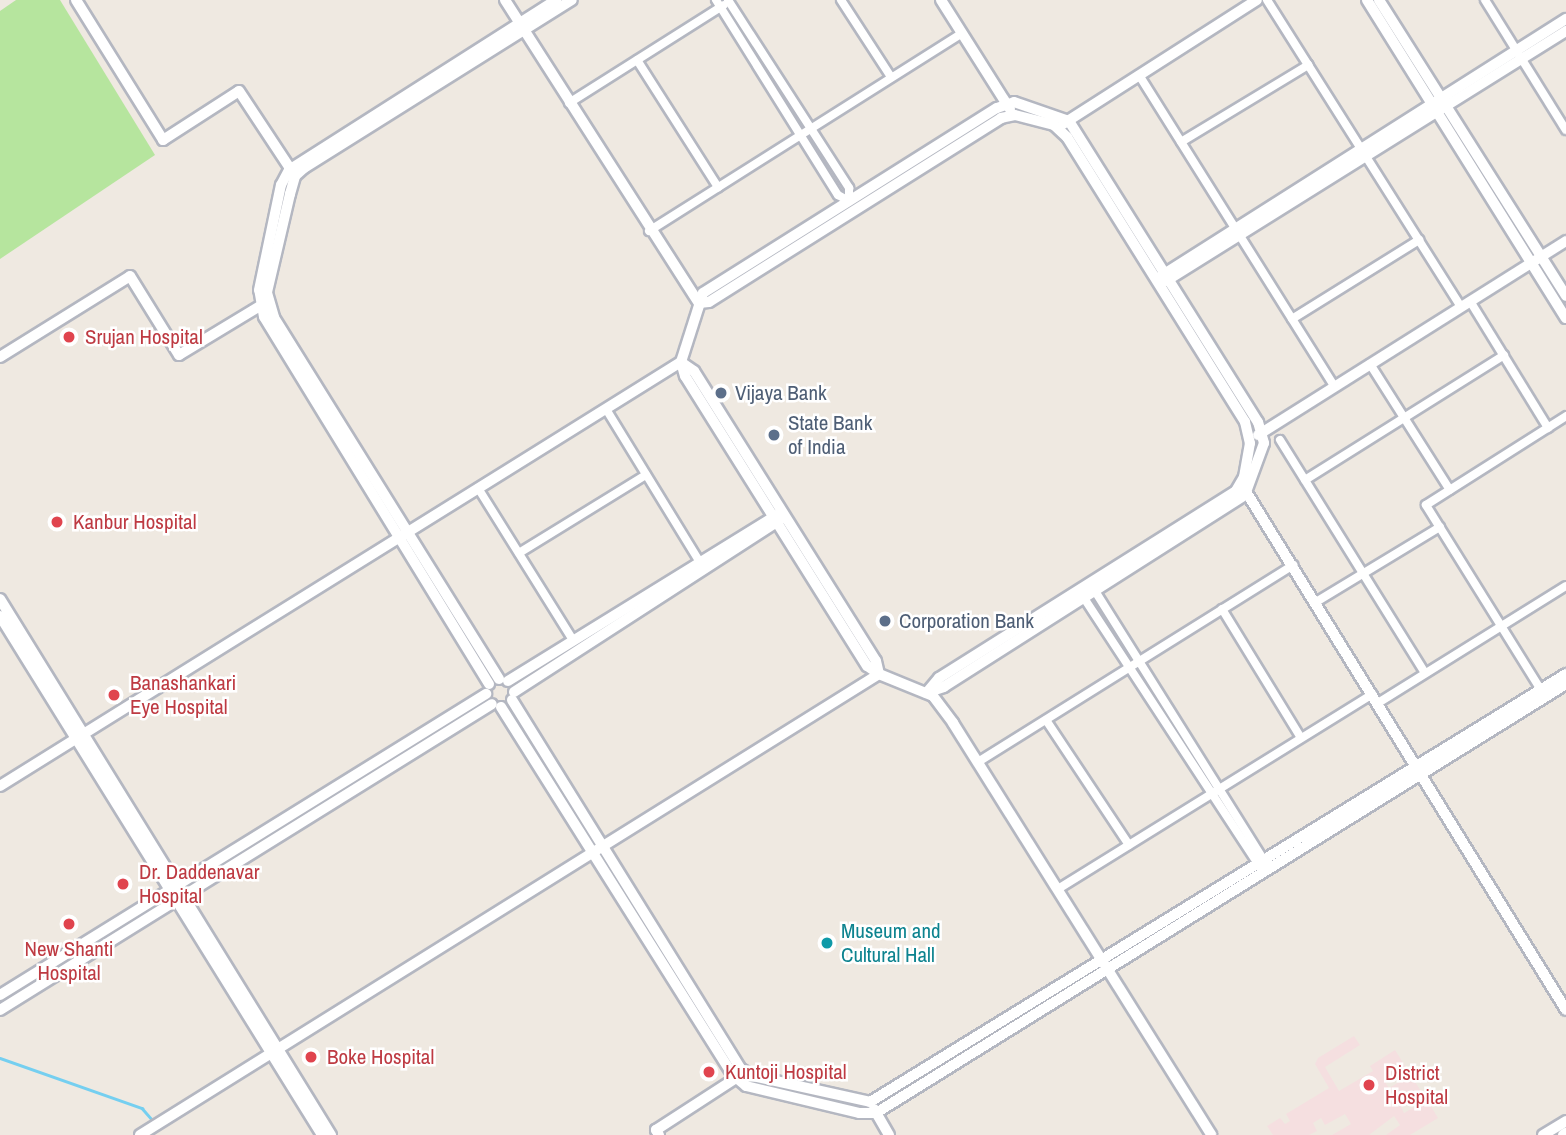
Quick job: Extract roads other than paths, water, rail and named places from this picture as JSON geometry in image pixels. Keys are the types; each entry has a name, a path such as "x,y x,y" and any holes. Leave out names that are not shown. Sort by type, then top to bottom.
{"street":[{"path":"76,0 163,140 239,91 292,173"},
{"path":"505,0 649,230 699,303"},
{"path":"522,27 556,0"},
{"path":"572,0 522,27 292,173 281,185 259,290 403,534 496,684 513,696 598,848 736,1078 746,1086 859,1113 876,1113 1264,866 1566,684"},
{"path":"841,0 891,77"},
{"path":"941,0 1012,115"},
{"path":"1057,128 1257,0"},
{"path":"1267,0 1419,240 1504,355 1548,428"},
{"path":"1367,0 1566,296"},
{"path":"1379,0 1531,263 1566,318"},
{"path":"1485,0 1566,130"},
{"path":"569,103 718,4 730,1 849,188 849,201"},
{"path":"718,4 838,195 849,201"},
{"path":"1156,282 1519,55 1566,19"},
{"path":"1519,55 1566,32"},
{"path":"649,230 962,33"},
{"path":"637,60 718,187"},
{"path":"1181,142 1308,65"},
{"path":"1139,75 1335,387"},
{"path":"926,693 944,687 1095,591 1243,488 1264,443 1258,422 1069,121 1054,112 1007,104 703,293 681,362 685,376 867,666 879,674 926,693 953,723 1211,1135"},
{"path":"699,303 709,302 1012,115 1057,128 1067,137 1245,422 1249,440 1243,488 1420,770 1566,1010"},
{"path":"1292,319 1419,240"},
{"path":"1249,440 1566,241"},
{"path":"0,357 130,276 179,355 265,304"},
{"path":"1305,480 1504,355"},
{"path":"0,786 681,362"},
{"path":"681,362 694,371 876,661 879,674"},
{"path":"1370,364 1450,490"},
{"path":"606,408 699,561"},
{"path":"1541,690 1426,505 1566,416"},
{"path":"1280,440 1426,673"},
{"path":"519,553 646,475"},
{"path":"478,488 573,640"},
{"path":"926,693 939,678 1243,488"},
{"path":"0,995 496,684 573,640 772,515 783,513"},
{"path":"0,1010 513,696 778,525 783,513"},
{"path":"1316,602 1440,527"},
{"path":"978,762 1293,565"},
{"path":"1058,889 1301,738 1426,673 1566,586"},
{"path":"1095,591 1220,788 1264,866"},
{"path":"0,598 79,736"},
{"path":"1084,598 1211,794 1264,866"},
{"path":"1222,609 1301,738"},
{"path":"0,616 174,888 321,1135"},
{"path":"140,1135 879,674"},
{"path":"1420,770 1566,674"},
{"path":"496,684 496,705 598,848 745,1072 870,1102 1106,966"},
{"path":"1046,720 1129,845"},
{"path":"273,1051 331,1135"},
{"path":"659,1135 656,1130 745,1072"},
{"path":"870,1102 889,1135"},
{"path":"1543,1135 1566,1121"}],"waterway":[{"path":"0,1058 142,1108 155,1123"}],"place":[{"name":"Srujan Hospital","path":"69,337"},
{"name":"Vijaya Bank","path":"721,393"},
{"name":"State Bank of India","path":"774,435"},
{"name":"Kanbur Hospital","path":"57,522"},
{"name":"Corporation Bank","path":"885,621"},
{"name":"Banashankari Eye Hospital","path":"114,695"},
{"name":"Dr. Daddenavar Hospital","path":"123,884"},
{"name":"New Shanti Hospital","path":"69,924"},
{"name":"Museum and Cultural Hall","path":"827,943"},
{"name":"Boke Hospital","path":"311,1057"},
{"name":"Kuntoji Hospital","path":"709,1072"},
{"name":"District Hospital","path":"1369,1085"}]}
